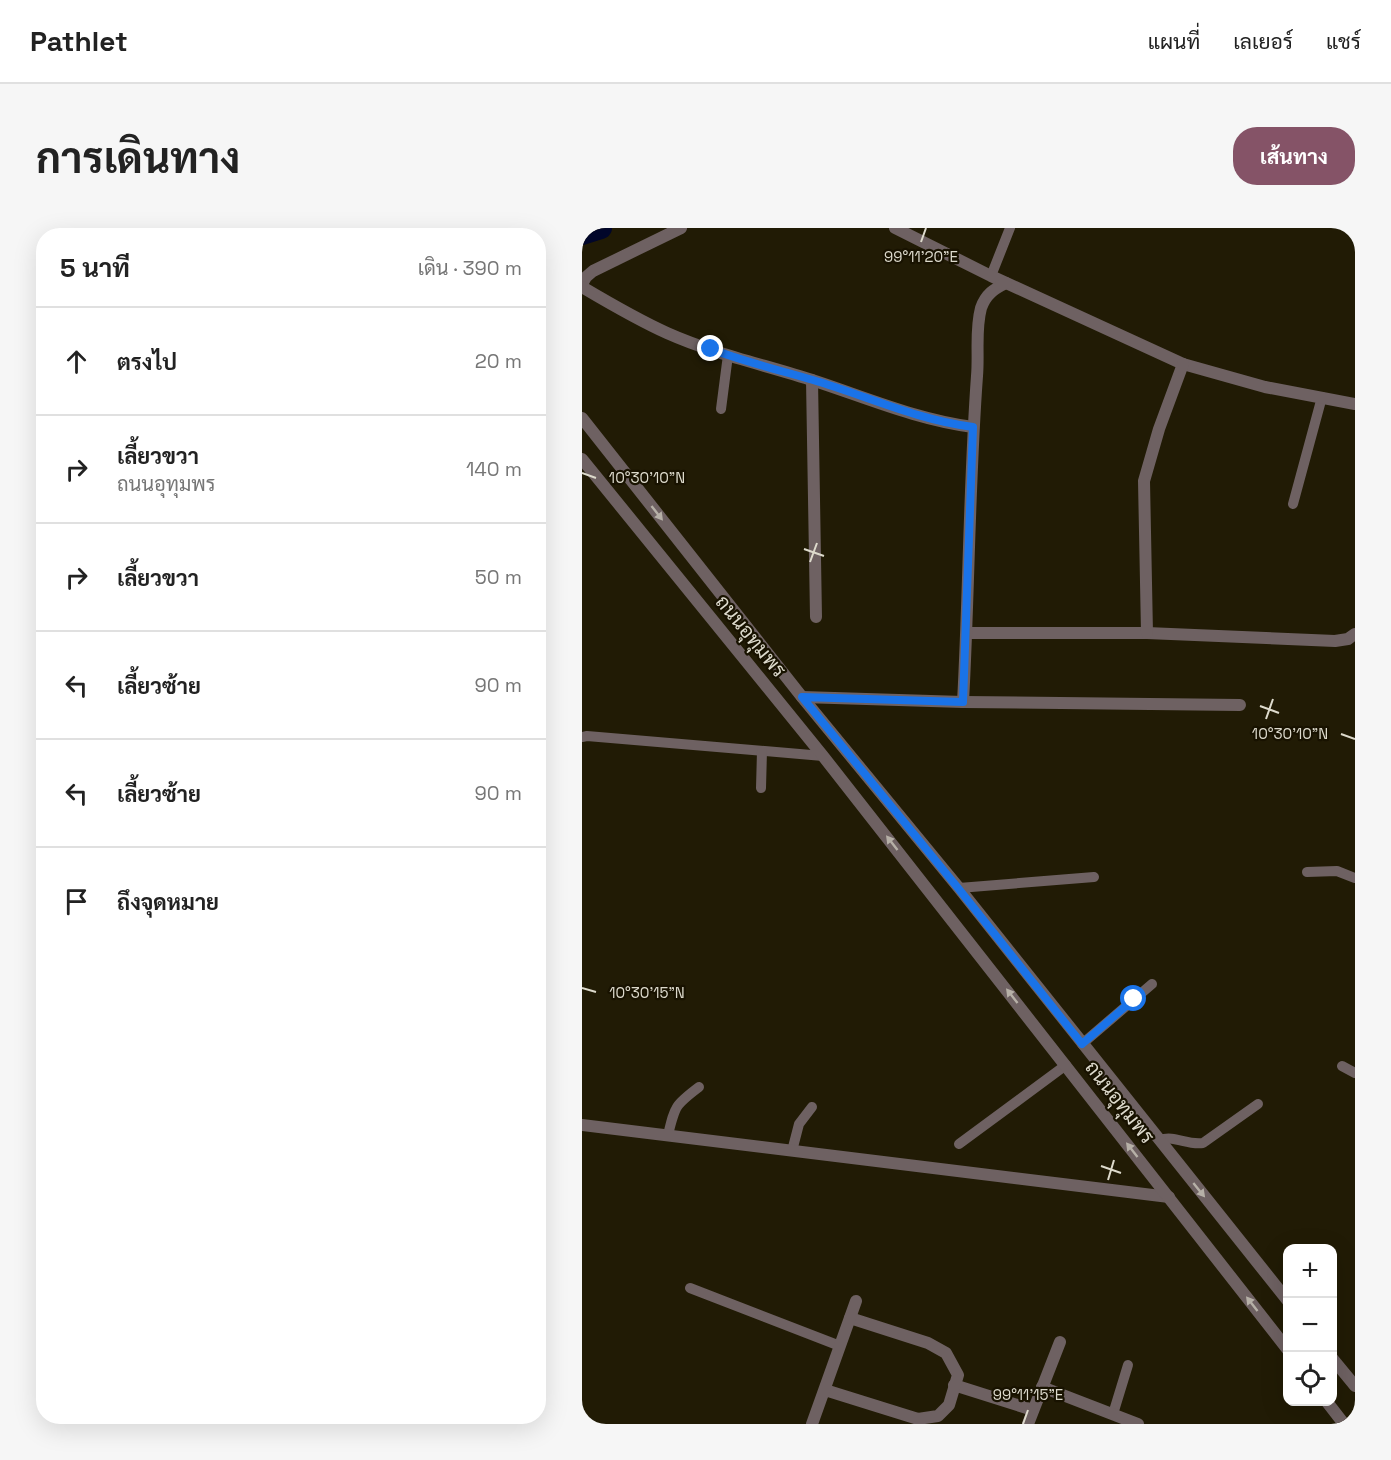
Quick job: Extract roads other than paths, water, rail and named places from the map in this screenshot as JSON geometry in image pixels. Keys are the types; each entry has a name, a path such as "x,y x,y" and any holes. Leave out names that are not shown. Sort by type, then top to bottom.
{"street":[{"path":"681,228 593,271 585,277 582,286 665,333 928,419 973,427"},
{"path":"895,228 991,276 1183,364 1247,382 1355,404"},
{"path":"963,702 973,427 978,374 978,327 981,309 987,295 1006,282"},
{"path":"1147,633 1144,480 1159,429 1183,364"},
{"path":"812,380 816,617"},
{"name":"ถนนอุทุมพร","path":"582,418 802,697 958,888 1285,1298"},
{"name":"ถนนอุทุมพร","path":"582,459 823,756 1283,1345"},
{"path":"967,633 1147,633 1335,641 1348,639 1355,633"},
{"path":"802,697 963,702 1240,705"},
{"path":"582,1125 1169,1197"},
{"path":"812,1424 856,1301"},
{"path":"825,1390 918,1419 938,1416 948,1405 958,1375 946,1353 928,1343 850,1318"},
{"path":"1028,1424 1060,1342"},
{"path":"1337,1364 1355,1386"},
{"path":"954,1385 1033,1410"},
{"path":"1042,1387 1138,1424"},
{"path":"1331,1406 1344,1424"}],"lane":[{"path":"991,276 1010,228"},
{"path":"720,409 728,355"},
{"path":"1293,504 1322,397"},
{"path":"582,737 823,756"},
{"path":"761,788 762,751"},
{"path":"1307,872 1337,871 1355,878"},
{"path":"958,888 1094,877"},
{"path":"1082,1044 1152,984"},
{"path":"959,1144 1066,1065"},
{"path":"1342,1066 1355,1073"},
{"path":"668,1135 673,1114 679,1102 699,1088"},
{"path":"1159,1140 1169,1137 1193,1144 1203,1143 1258,1104"},
{"path":"792,1150 799,1125 812,1107"},
{"path":"690,1288 840,1346"},
{"path":"1113,1414 1128,1365"}],"waterway":[{"path":"582,234 601,228"}]}
